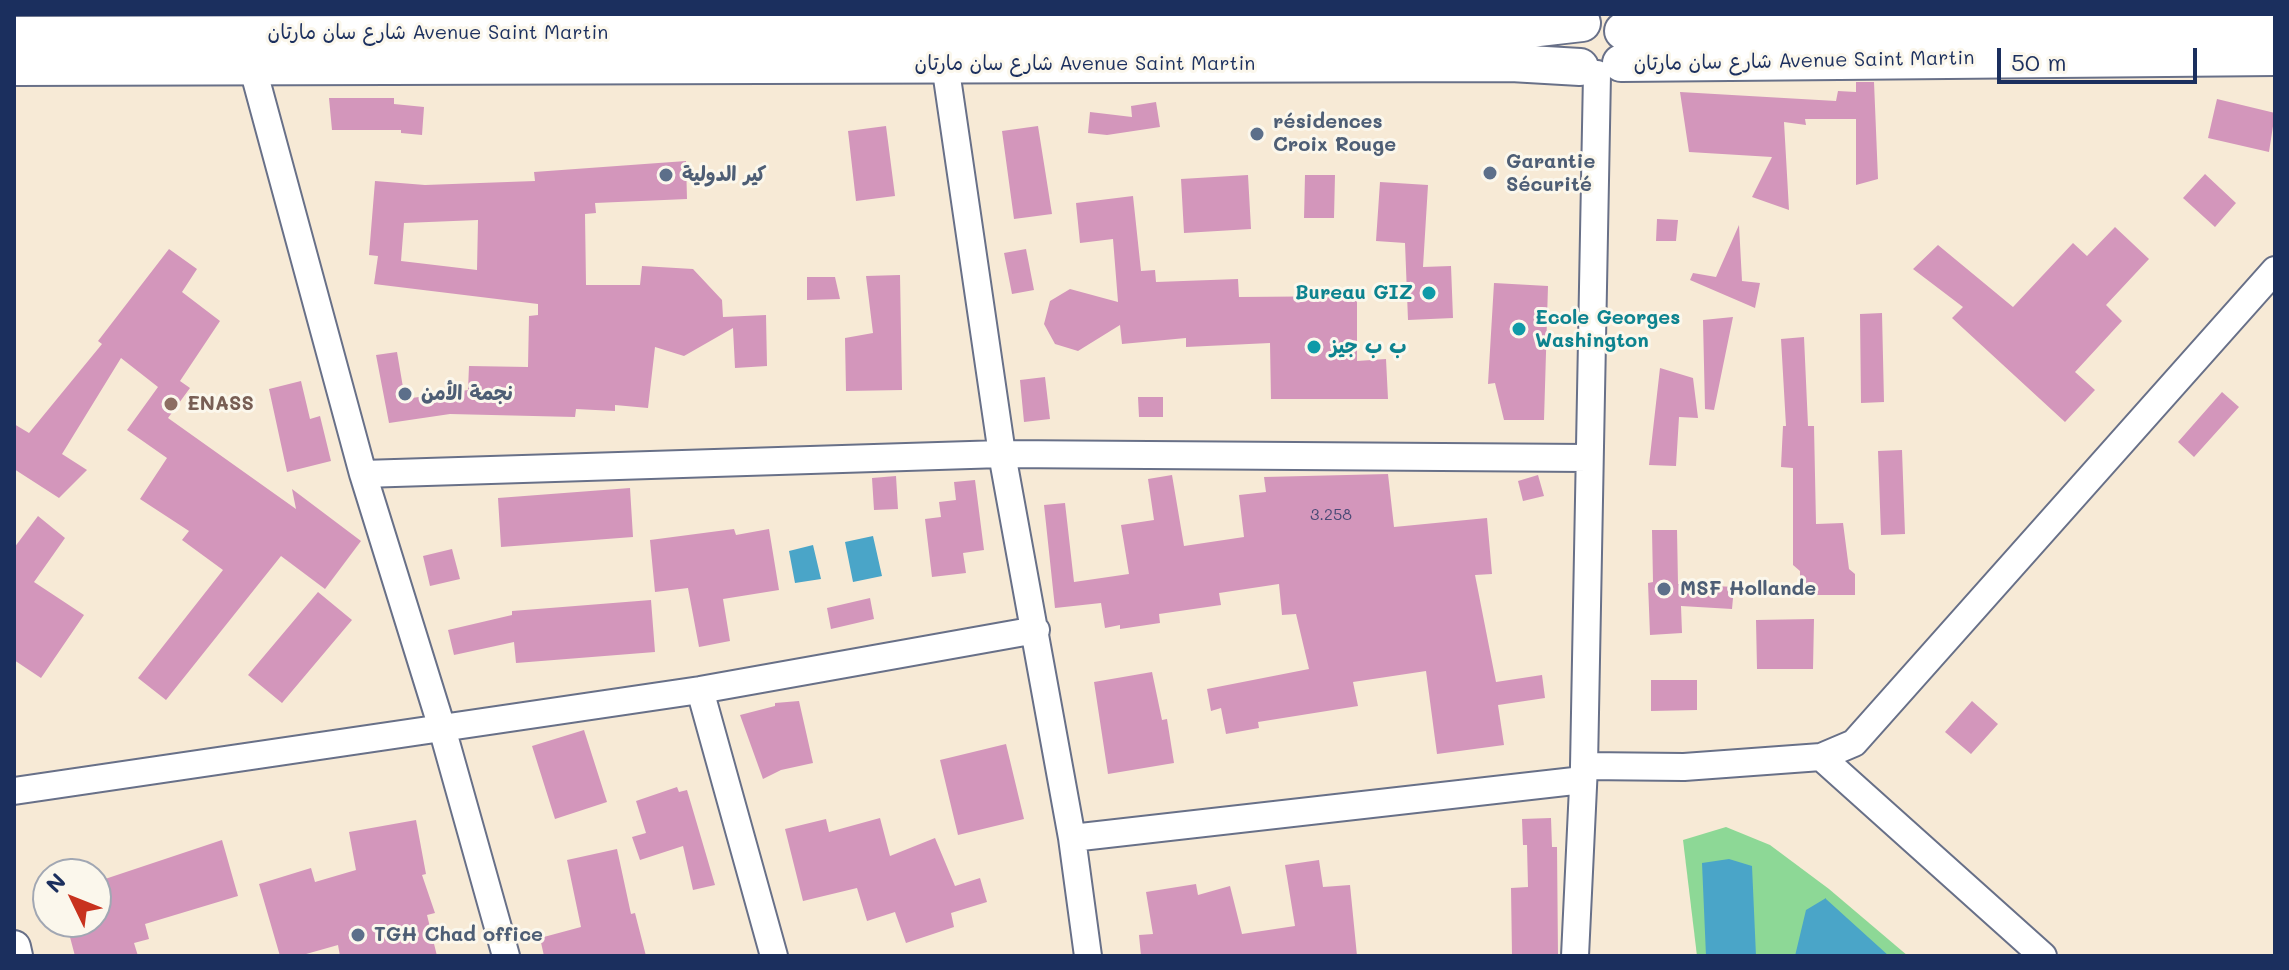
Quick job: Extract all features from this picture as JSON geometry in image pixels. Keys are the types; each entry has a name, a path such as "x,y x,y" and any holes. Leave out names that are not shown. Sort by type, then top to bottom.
{"main road":[{"name":"شارع سان مارتان Avenue Saint Martin","path":"14,35 314,23 1418,23 1512,31 1582,23 1570,43 2275,57"},
{"name":"شارع سان مارتان Avenue Saint Martin","path":"14,67 1511,63 1622,46 1839,23 2275,31"}],"street":[{"path":"1575,956 1583,773 1588,458 1622,46"},
{"path":"945,64 1002,454 1072,838 1088,956"},
{"path":"252,65 363,474 442,728 506,956"},
{"path":"1072,838 1583,773 1821,757 1854,743 2275,270"},
{"path":"363,474 1002,454 1588,458"},
{"path":"14,791 700,690 1036,630"},
{"path":"700,690 774,956"},
{"path":"1821,757 2043,956"},
{"path":"14,947 16,956"}],"green space":[{"path":"1726,827 1770,845 1829,889 1908,956 1697,956 1683,840"}],"water":[{"path":"873,536 882,576 853,582 845,542"},
{"path":"813,545 821,579 795,583 789,551"},
{"path":"1729,859 1752,866 1756,956 1706,956 1702,863"},
{"path":"1826,898 1889,956 1795,956 1806,910"}],"building":[{"path":"1856,82 1874,82 1878,179 1856,185 1856,119 1805,119 1806,125 1784,122 1789,210 1752,197 1772,157 1689,152 1680,92 1836,101 1838,91 1856,92"},
{"path":"329,98 394,98 394,104 424,107 422,135 401,133 401,130 332,130"},
{"path":"2217,99 2275,113 2269,152 2208,138"},
{"path":"1156,102 1160,127 1107,135 1088,133 1090,112 1132,117 1131,106"},
{"path":"886,126 895,196 856,201 848,131"},
{"path":"1038,126 1052,214 1014,219 1002,131"},
{"path":"686,161 687,199 595,203 596,213 585,214 586,285 640,285 642,266 693,269 722,300 723,317 766,315 767,366 735,368 733,328 684,356 655,347 648,408 615,405 615,411 576,409 575,417 450,414 389,423 376,355 397,352 405,399 468,390 469,366 528,367 529,316 538,315 538,304 374,284 378,256 369,255 375,181 425,185 535,181 534,172","holes":["478,220 477,270 401,261 404,223"]},
{"path":"2205,174 2236,203 2215,227 2183,198"},
{"path":"1248,175 1251,229 1184,233 1181,179"},
{"path":"1305,175 1335,175 1334,218 1304,218"},
{"path":"1380,182 1428,185 1423,267 1451,266 1453,318 1408,320 1405,243 1376,241"},
{"path":"1133,196 1141,271 1155,270 1156,282 1238,279 1239,297 1357,296 1357,361 1386,359 1388,399 1271,399 1270,343 1186,347 1186,338 1122,344 1120,325 1078,351 1055,344 1044,324 1050,301 1070,289 1118,302 1113,239 1080,243 1076,203"},
{"path":"1657,219 1678,220 1676,241 1656,241"},
{"path":"1739,225 1742,281 1760,283 1755,308 1690,280 1693,273 1716,277"},
{"path":"2115,227 2149,259 2106,305 2122,321 2075,372 2095,390 2065,422 1952,318 1963,307 1913,269 1938,245 2013,307 2073,243 2087,256"},
{"path":"169,249 197,269 182,292 220,321 180,381 190,388 168,418 296,509 292,489 361,541 325,589 281,556 166,700 138,678 223,570 182,540 189,531 140,499 167,458 127,430 158,387 121,358 62,454 87,470 59,498 14,469 14,424 29,433 102,344 98,341"},
{"path":"1026,249 1034,290 1012,294 1004,253"},
{"path":"900,275 902,390 846,391 845,338 873,333 866,276"},
{"path":"807,277 835,277 840,299 807,300"},
{"name":"Ecole Georges Washington","path":"1494,283 1548,286 1544,420 1504,420 1495,383 1488,384"},
{"path":"1882,313 1884,402 1861,403 1860,314"},
{"path":"1733,317 1714,410 1705,409 1703,320"},
{"path":"1804,337 1808,426 1814,426 1816,524 1843,523 1849,569 1855,574 1855,595 1800,595 1800,571 1793,565 1793,468 1781,467 1783,426 1786,426 1781,339"},
{"path":"1660,368 1693,378 1698,418 1679,417 1676,466 1649,465"},
{"path":"1045,377 1050,419 1024,422 1020,380"},
{"path":"301,381 310,419 320,416 331,461 287,472 269,389"},
{"path":"2222,392 2239,407 2194,457 2178,442"},
{"path":"1138,397 1163,397 1163,417 1139,417"},
{"path":"1902,450 1905,534 1881,535 1878,451"},
{"path":"1388,474 1394,527 1487,518 1492,574 1475,575 1496,682 1542,675 1545,698 1498,705 1504,745 1437,754 1426,671 1353,682 1358,706 1258,722 1259,728 1226,734 1221,708 1211,711 1207,689 1309,669 1296,614 1282,615 1279,584 1219,593 1221,605 1159,614 1160,623 1120,629 1120,625 1105,628 1101,603 1055,608 1044,505 1065,503 1074,582 1129,574 1121,525 1154,520 1148,479 1172,475 1184,546 1244,537 1239,495 1266,492 1264,477"},
{"path":"1538,475 1544,496 1523,501 1518,481"},
{"path":"896,476 898,509 874,510 872,478"},
{"path":"975,480 984,550 963,553 966,573 932,577 925,519 941,517 939,502 956,500 954,482"},
{"path":"630,488 633,537 501,547 498,498"},
{"path":"38,516 65,538 34,582 84,615 41,678 14,660 14,548"},
{"path":"734,529 736,535 769,529 779,590 723,599 730,641 699,647 688,588 655,592 650,540"},
{"path":"1652,530 1677,530 1678,584 1734,587 1732,609 1681,606 1682,633 1650,635 1648,583 1653,582"},
{"path":"452,549 460,579 430,586 423,556"},
{"path":"318,592 352,620 282,703 248,675"},
{"path":"870,598 874,619 831,629 827,608"},
{"path":"651,600 655,652 516,663 514,642 454,655 448,630 512,615 512,611"},
{"path":"1814,619 1813,669 1757,669 1756,620"},
{"path":"1152,672 1162,720 1167,719 1174,763 1108,774 1094,682"},
{"path":"1651,680 1697,680 1697,710 1651,711"},
{"path":"799,701 813,763 781,770 763,779 740,715 775,706 775,703"},
{"path":"1972,701 1998,724 1971,754 1945,732"},
{"path":"584,730 607,802 555,819 532,746"},
{"path":"1006,744 1024,819 958,835 940,760"},
{"path":"677,787 679,792 687,790 715,885 693,890 683,846 640,860 632,837 646,833 636,801"},
{"path":"880,818 890,856 935,838 955,886 980,878 987,902 951,913 954,927 906,943 895,912 867,921 857,888 803,901 785,829 826,819 829,832"},
{"path":"1551,818 1552,847 1557,847 1558,956 1512,956 1511,888 1528,887 1527,845 1523,845 1522,819"},
{"path":"416,820 426,874 422,875 435,913 427,915 437,956 340,956 338,945 299,956 280,956 259,884 311,868 315,882 356,870 349,832"},
{"path":"222,840 238,896 145,924 149,939 134,943 138,956 75,956 70,938 112,938 112,877"},
{"path":"617,849 631,914 635,913 646,956 544,956 540,938 581,927 567,860"},
{"path":"1319,860 1323,887 1350,885 1357,956 1141,956 1139,935 1153,934 1146,892 1196,884 1198,895 1230,886 1242,934 1295,926 1285,865"}],"place":[{"name":"résidences Croix Rouge","path":"1257,134"},
{"name":"Garantie Sécurité","path":"1490,173"},
{"name":"كير الدولية","path":"666,175"},
{"name":"Bureau GIZ","path":"1429,293"},
{"name":"Ecole Georges Washington","path":"1519,329"},
{"name":"ب ب جيز","path":"1314,347"},
{"name":"نجمة الأمن","path":"405,394"},
{"name":"ENASS","path":"171,404"},
{"name":"MSF Hollande","path":"1664,589"},
{"name":"TGH Chad office","path":"358,935"}]}
